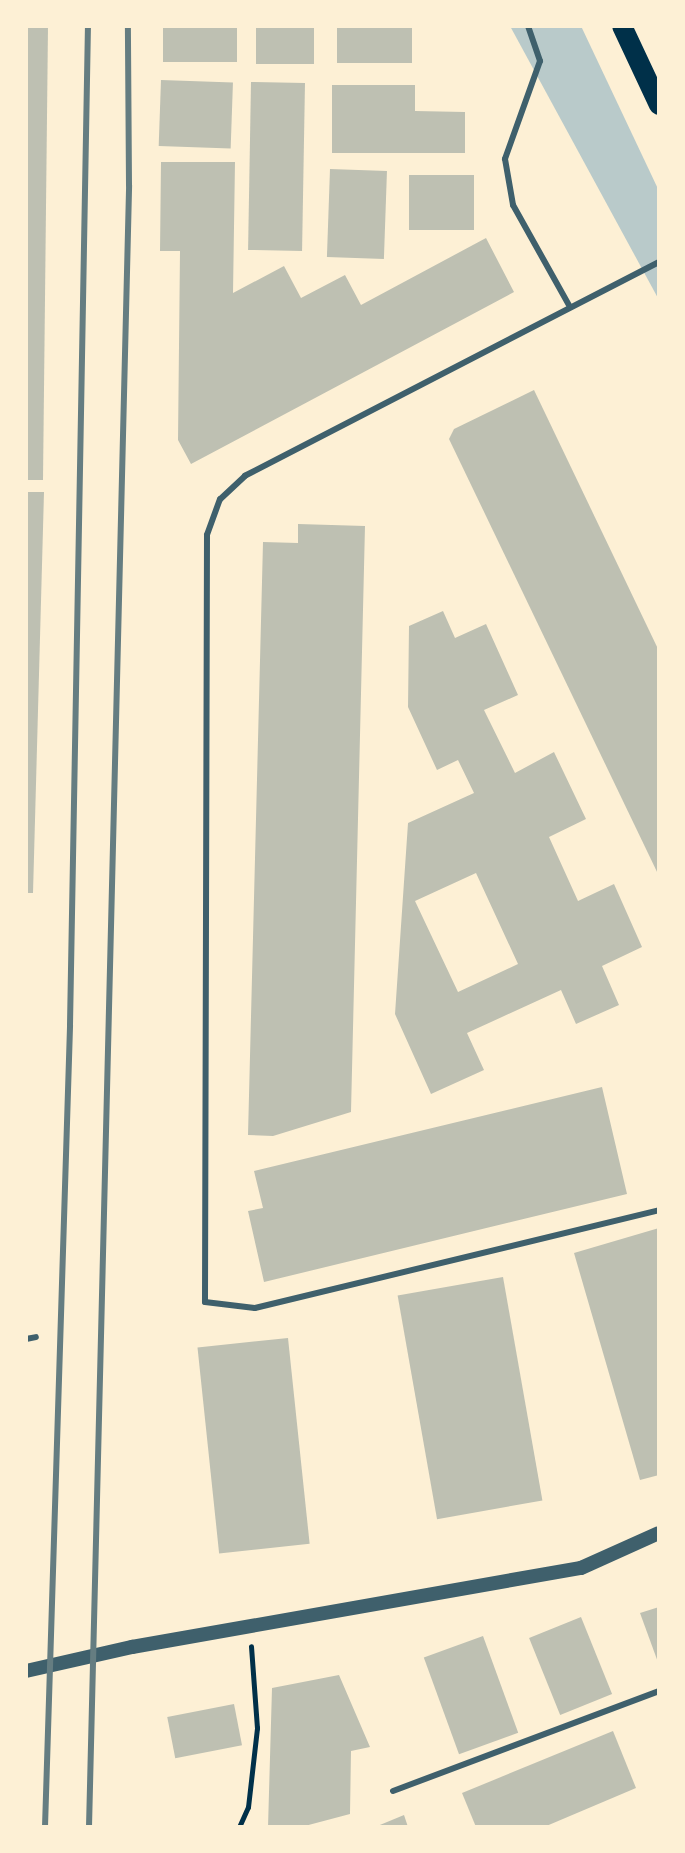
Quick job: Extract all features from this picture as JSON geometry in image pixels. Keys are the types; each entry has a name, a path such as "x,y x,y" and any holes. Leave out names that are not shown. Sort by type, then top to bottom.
{"main road":[{"path":"622,26 659,105"}],"street":[{"path":"26,1671 132,1647 249,1629 581,1568 659,1533"}],"lane":[{"path":"528,26 540,61 505,159 513,205 570,307"},
{"path":"659,262 245,476 220,499 207,535 205,1302 255,1308 659,1210"},
{"path":"26,1339 36,1337"},
{"path":"393,1791 659,1691"}],"path":[{"path":"239,1827 248,1807 257,1728 249,1629"}],"shaded area":[{"path":"510,26 581,26 659,191 659,300"}],"building":[{"path":"26,26 48,26 43,480 26,480"},
{"path":"163,26 237,26 237,62 163,62"},
{"path":"256,26 314,26 314,64 256,64"},
{"path":"337,26 412,26 412,63 337,63"},
{"path":"161,80 233,83 231,148 159,146"},
{"path":"251,82 305,83 302,251 248,250"},
{"path":"332,85 415,85 415,111 465,112 465,153 332,153"},
{"path":"161,162 235,162 233,293 284,266 301,298 345,275 361,305 486,238 514,292 191,464 178,440 180,251 160,251"},
{"path":"330,169 387,171 384,259 327,257"},
{"path":"409,175 474,175 474,230 409,230"},
{"path":"534,390 659,651 659,876 449,439 454,429"},
{"path":"26,492 44,492 33,893 26,893"},
{"path":"298,524 365,526 351,1112 273,1136 248,1135 263,542 298,543"},
{"path":"443,611 455,638 486,624 518,695 484,710 515,773 554,752 586,819 549,837 578,901 614,884 642,947 602,966 619,1005 576,1024 561,990 467,1033 484,1070 431,1094 395,1014 408,823 474,793 458,760 437,770 408,707 409,626","holes":["476,873 518,964 458,992 415,901"]},
{"path":"602,1087 627,1194 264,1282 248,1211 263,1208 254,1171"},
{"path":"659,1228 659,1475 640,1480 574,1253"},
{"path":"503,1277 542,1501 437,1519 398,1296"},
{"path":"288,1338 310,1544 219,1553 197,1348"},
{"path":"659,1607 659,1665 640,1613"},
{"path":"581,1617 612,1694 560,1715 529,1638"},
{"path":"483,1636 518,1733 459,1754 424,1658"},
{"path":"339,1675 370,1747 351,1751 350,1814 301,1827 268,1827 272,1688"},
{"path":"234,1704 242,1745 175,1758 167,1717"},
{"path":"613,1731 636,1788 544,1827 476,1827 462,1793"},
{"path":"404,1815 408,1827 375,1827"}],"railway":[{"path":"45,1827 70,1025 88,26"},
{"path":"89,1827 129,185 128,26"}]}
